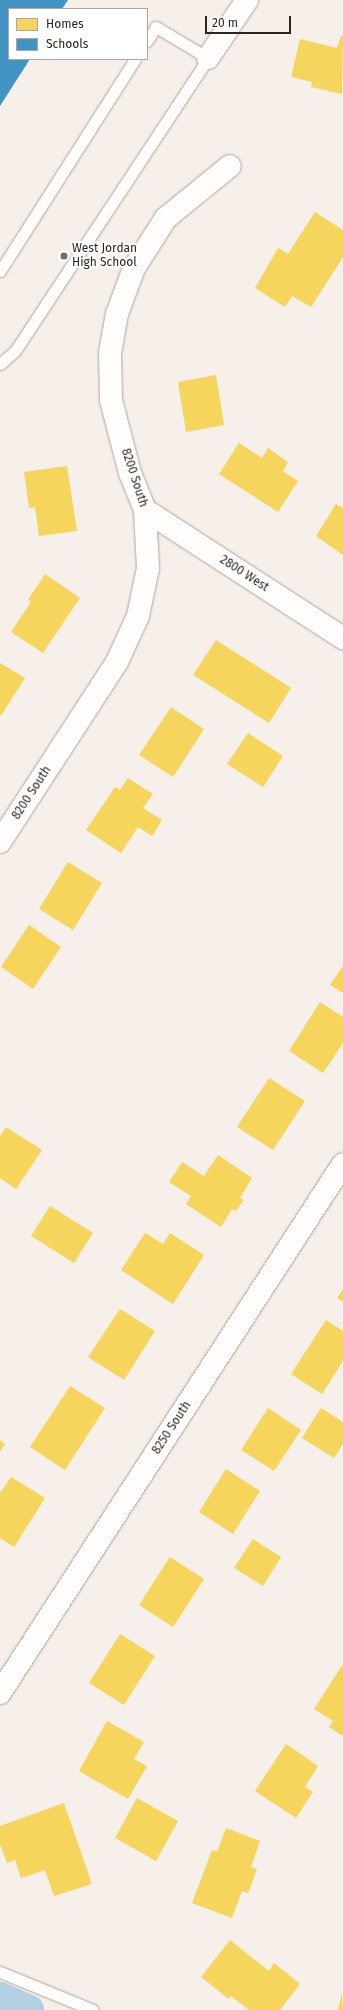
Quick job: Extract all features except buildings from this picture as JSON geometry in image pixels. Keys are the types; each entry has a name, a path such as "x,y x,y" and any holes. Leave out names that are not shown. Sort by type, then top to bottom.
{"street":[{"path":"208,58 247,0"},
{"name":"8200 South","path":"0,842 117,662 138,616 148,568 145,510 130,473 111,400 110,353 117,314 134,268 166,218 230,166"},
{"name":"2800 West","path":"145,510 343,638"},
{"name":"8250 South","path":"0,1693 343,1164"}],"lane":[{"path":"0,364 15,351 208,58 156,27 148,39"},
{"path":"0,271 134,60"},
{"path":"0,1972 93,2010"}],"waterway":[{"path":"0,1997 29,2010"}],"place":[{"name":"West Jordan High School","path":"64,256"}]}
